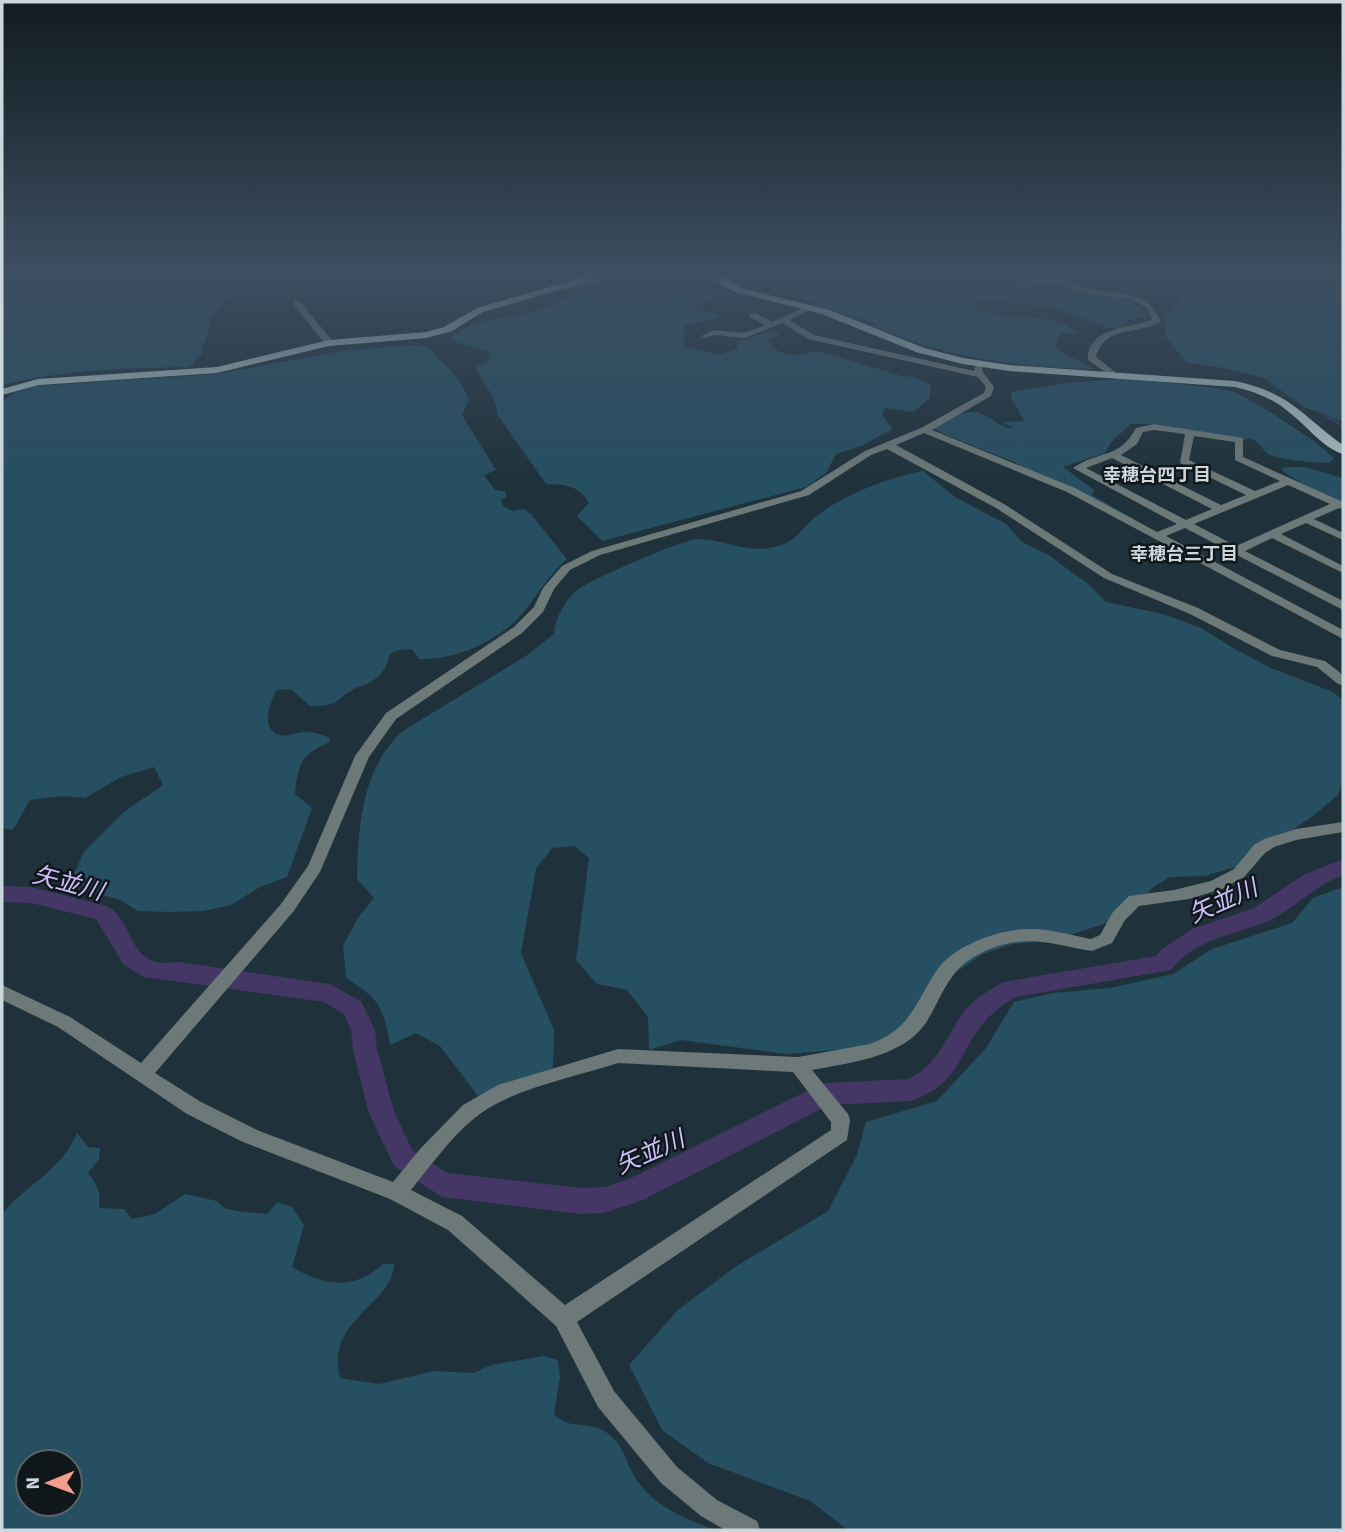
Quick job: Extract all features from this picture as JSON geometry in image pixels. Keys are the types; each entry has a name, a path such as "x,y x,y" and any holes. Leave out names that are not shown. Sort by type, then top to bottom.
{"main road":[{"path":"2,392 38,382 217,370 344,341"},
{"path":"898,341 980,369 1235,384 1266,391 1284,400 1329,441 1343,450"}],"street":[{"path":"142,1075 245,957 316,868 362,757 391,716 518,630 539,609 550,588 566,568 596,553 805,493 868,453 924,430 988,394 990,387 980,369 835,341"},
{"path":"1097,341 1091,358 1115,375"},
{"path":"1341,505 1238,458 1240,440 1190,432 1142,428 1134,442 1079,468 1341,603"},
{"path":"924,430 1071,490 1343,635"},
{"path":"1190,432 1184,461 1254,495"},
{"path":"888,445 1000,506 1108,576 1194,611 1276,653 1321,664 1343,681"},
{"path":"1112,454 1220,509"},
{"path":"1159,536 1288,481"},
{"path":"1237,550 1341,505"},
{"path":"1306,519 1343,537"},
{"path":"1272,534 1343,570"},
{"path":"397,1193 470,1111 504,1091 618,1056 798,1065 884,1046 915,1024 947,970 971,949 1030,935 1092,945 1106,939 1119,916 1135,900 1169,899 1233,878 1248,866 1253,853 1268,843 1343,827"},
{"path":"2,992 64,1022 194,1108 250,1136 397,1193 455,1223 564,1318 606,1399 669,1475 709,1508 748,1530"},
{"path":"564,1318 840,1134 841,1120 798,1065"}],"shaded area":[{"path":"2,341 205,341 201,355 189,367 71,373 2,385"},
{"path":"454,341 684,341 685,346 718,355 737,349 739,341 769,341 772,348 786,354 800,355 818,351 902,376 914,377 931,385 929,399 913,412 885,408 882,415 893,429 861,446 836,454 826,473 806,487 602,541 577,516 589,503 585,497 571,487 546,484 497,414 495,401 476,366 488,362 490,352"},
{"path":"915,341 1058,341 1056,347 1064,354 1094,369 1010,363"},
{"path":"1170,341 1343,341 1343,422 1302,406 1264,378 1187,363"},
{"path":"413,345 429,347 465,390 469,400 462,415 496,470 484,475 495,490 506,492 506,497 501,500 503,506 512,511 523,509 531,514 567,559 522,614 489,641 461,653 433,659 419,659 412,649 396,651 390,655 376,679 327,705 310,706 291,689 277,690 268,714 273,732 279,735 313,733 329,737 330,742 307,756 300,768 295,794 312,808 287,877 260,887 231,905 203,911 138,911 120,900 91,892 72,878 84,852 124,812 163,785 154,767 121,777 85,798 63,796 30,800 13,830 2,828 2,402 14,393 36,386 217,374 341,351"},
{"path":"1113,377 1231,391 1286,422 1318,444 1334,459 1328,463 1286,459 1268,454 1249,439 1157,424 1131,424 1112,441 1105,453 1063,467 1094,490 1092,495 1139,522 1137,525 1014,462 941,433 933,427 960,415 976,412 1003,426 1013,428 1003,422 1024,421 1011,397 1012,392 1073,382 1115,380"},
{"path":"1304,467 1343,478 1343,502 1299,482 1281,468"},
{"path":"923,471 955,497 1006,524 1022,542 1047,554 1087,583 1106,602 1163,614 1201,628 1271,668 1333,692 1343,700 1343,781 1338,795 1313,816 1239,866 1205,876 1170,877 1152,888 1131,915 1052,941 1012,944 983,954 937,985 898,1045 787,1054 681,1040 649,1050 648,1017 627,990 597,984 576,960 589,858 574,846 552,848 536,869 521,953 554,1030 553,1068 478,1096 440,1046 416,1033 390,1045 385,1021 378,1005 366,992 346,978 343,946 357,919 374,898 357,879 361,818 371,779 390,745 404,730 526,656 554,634 558,617 567,601 575,592 597,579 656,553 698,539 756,549 785,544 795,538 815,517 839,501 881,482"},
{"path":"1343,887 1343,1530 848,1530 810,1501 708,1463 662,1430 629,1365 679,1309 735,1267 828,1211 857,1155 866,1122 937,1101 986,1048 1014,1002 1053,993 1110,988 1173,974 1212,949 1292,923 1313,898"},
{"path":"77,1133 88,1147 100,1148 99,1159 88,1173 98,1189 99,1208 124,1209 132,1219 155,1214 185,1194 217,1201 224,1208 236,1211 267,1214 277,1202 292,1207 304,1225 292,1267 327,1282 350,1282 372,1273 383,1264 394,1264 391,1278 383,1291 350,1327 342,1341 338,1358 340,1378 379,1384 434,1371 474,1373 491,1365 544,1356 558,1360 560,1377 554,1415 569,1423 593,1426 606,1432 618,1443 632,1472 648,1493 667,1509 715,1530 2,1530 2,1214 62,1158"}],"waterway":[{"path":"1319,411 1328,417"},
{"path":"1328,417 1343,426"},
{"name":"矢並川","path":"2,894 31,895 103,913 115,927 118,938 132,959 152,971 179,971 329,993 353,1008 363,1030 365,1049 381,1111 403,1158 442,1185 581,1201 604,1200 633,1191 826,1094 911,1090 929,1081 945,1066 975,1016 990,1001 1011,989 1163,964 1169,956 1200,935 1262,914 1313,879 1343,867"}],"district":[{"name":"幸穂台四丁目","path":"1157,475"},
{"name":"幸穂台三丁目","path":"1184,554"}]}
